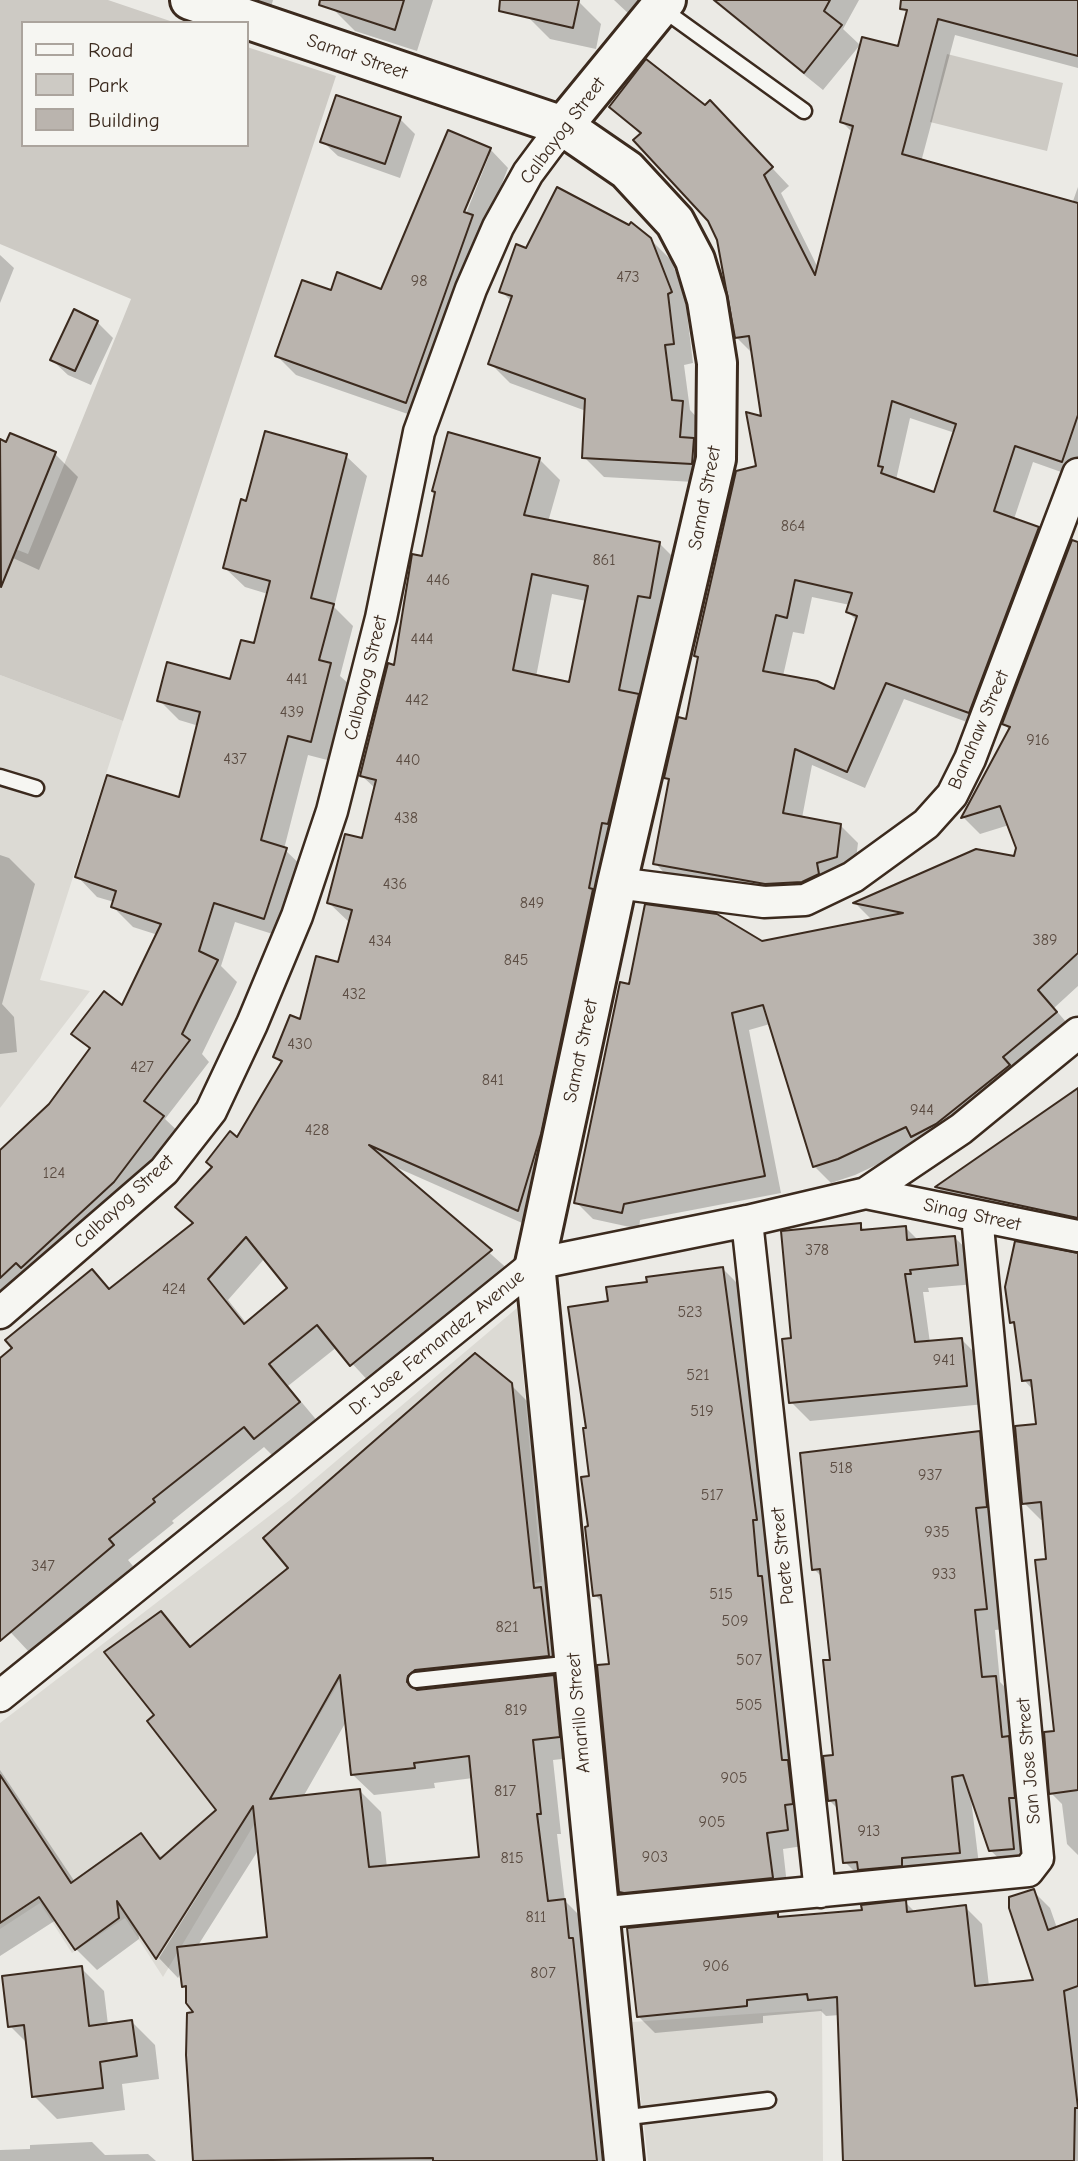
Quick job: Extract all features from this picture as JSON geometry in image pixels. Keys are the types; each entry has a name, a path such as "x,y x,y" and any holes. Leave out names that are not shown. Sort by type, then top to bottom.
{"street":[{"name":"Samat Street","path":"190,0 254,10 563,126 628,170 675,222 695,260 707,300 717,363 716,459 617,883 535,1264"},
{"name":"Calbayog Street","path":"0,1313 164,1171 211,1111 252,1024 297,916 332,811 381,618 419,432 471,289 498,228 528,173 663,4"},
{"name":"Banahaw Street","path":"617,883 764,902 805,900 853,877 926,824 952,795 970,759 1078,474"},
{"name":"Dr. Jose Fernandez Avenue","path":"0,1695 535,1264 747,1221 866,1193 961,1129 1078,1033"},
{"name":"Sinag Street","path":"866,1193 1078,1236"},
{"name":"San Jose Street","path":"597,1913 1028,1871 1038,1858 977,1216"},
{"name":"Paete Street","path":"747,1221 820,1892"},
{"name":"Amarillo Street","path":"535,1264 597,1913 624,2161"}],"lane":[{"path":"663,4 804,111"},
{"path":"0,777 36,788"},
{"path":"416,1680 574,1663"},
{"path":"620,2118 768,2099"}],"shaded area":[{"path":"0,675 123,721 40,980 90,991 0,1108"},
{"path":"517,1308 542,1582 384,1607 163,1977 125,1918 72,1953 40,1903 0,1929 0,1723 290,1500"},
{"path":"822,2009 823,2161 648,2161 632,2022"}],"green space":[{"path":"0,0 108,0 170,21 21,21 21,147 248,147 248,47 336,76 123,721 0,675 0,543 28,554 131,299 0,244"},
{"path":"947,54 1063,83 1047,151 930,122"}],"building":[{"path":"320,0 404,0 395,30 319,5"},
{"path":"500,0 579,0 573,28 499,11"},
{"path":"714,0 830,0 824,11 842,25 804,73"},
{"path":"901,0 1078,0 1078,56 938,19 902,154 1078,203 1078,415 1062,462 1015,446 994,511 1039,527 969,713 886,683 847,772 795,749 783,813 841,824 837,857 817,863 819,874 802,882 765,884 653,864 669,779 664,778 678,717 686,719 698,657 694,656 736,471 756,466 746,412 761,416 749,336 735,338 717,240 708,221 633,140 641,133 609,107 646,59 705,105 710,100 773,167 764,175 815,275 853,126 840,122 862,37 898,46 907,10 900,9","holes":["892,401 956,424 934,492 881,473 883,467 878,466","795,580 852,593 846,612 857,616 834,689 817,681 763,671 776,615 787,618"]},
{"path":"336,95 401,117 385,164 320,142"},
{"path":"448,130 491,148 464,212 473,215 406,403 275,356 302,280 331,290 337,272 381,289"},
{"path":"557,187 629,225 631,222 651,238 672,292 668,294 674,344 665,345 672,400 683,401 680,437 694,438 692,464 582,458 585,399 488,364 512,296 499,292 516,244 526,248"},
{"path":"74,309 98,321 75,371 50,360"},
{"path":"265,431 347,454 311,598 334,604 319,660 331,663 311,742 288,736 261,840 287,848 264,919 214,903 199,951 218,960 182,1034 190,1040 144,1101 164,1116 114,1182 21,1268 16,1263 0,1278 0,1150 49,1104 90,1048 71,1034 104,991 122,1005 161,924 111,907 116,891 75,877 107,775 179,797 200,712 157,701 167,662 230,679 241,640 254,643 270,581 223,568 241,499 246,501"},
{"path":"448,432 540,458 524,515 660,542 650,598 638,596 619,690 639,694 608,824 602,823 589,888 593,889 541,1134 518,1211 369,1145 492,1250 350,1366 317,1325 269,1364 300,1402 254,1439 244,1427 153,1499 155,1502 109,1539 114,1545 0,1641 0,1358 12,1348 5,1340 92,1269 109,1289 193,1223 175,1207 212,1167 206,1162 230,1131 237,1137 282,1061 273,1057 290,1015 300,1019 316,956 338,962 352,910 327,903 345,834 362,838 376,780 360,776 388,663 394,665 412,554 422,556 435,492 432,491","holes":["532,574 588,586 569,682 513,670","246,1237 287,1288 244,1324 208,1279"]},
{"path":"10,433 56,452 1,587 0,439 6,442"},
{"path":"1072,540 1078,542 1078,953 1038,990 1057,1012 1003,1057 1010,1065 936,1124 911,1137 906,1127 838,1159 813,1167 763,1005 732,1013 765,1176 624,1204 622,1213 574,1203 620,982 629,984 645,904 717,914 762,941 903,913 853,903 976,849 1014,856 1016,848 1000,806 961,818 1010,727 1002,724"},
{"path":"1078,1088 1078,1218 935,1187"},
{"path":"861,1223 861,1230 906,1226 907,1240 955,1236 958,1265 910,1270 911,1274 905,1274 915,1342 962,1338 967,1386 789,1403 782,1339 791,1338 781,1231"},
{"path":"1015,1241 1078,1253 1078,1790 1049,1794 1044,1732 1054,1731 1035,1560 1046,1559 1041,1502 1022,1504 1015,1426 1036,1424 1031,1380 1022,1381 1014,1322 1010,1323 1005,1287"},
{"path":"723,1267 757,1520 753,1520 758,1576 762,1576 782,1760 788,1760 793,1804 785,1805 788,1830 767,1833 773,1878 624,1893 619,1892 597,1665 609,1664 601,1595 593,1596 585,1527 588,1526 581,1477 589,1476 583,1428 586,1428 568,1307 608,1301 606,1287 647,1282 646,1277"},
{"path":"475,1353 512,1383 534,1588 541,1587 549,1656 415,1670 408,1676 407,1682 417,1690 554,1675 560,1737 533,1740 541,1814 537,1814 548,1901 565,1899 569,1938 573,1938 597,2161 433,2161 433,2158 193,2161 186,2055 187,2013 193,2012 186,2003 186,1986 182,1987 177,1947 267,1937 253,1806 156,1959 117,1901 119,1918 75,1950 39,1897 0,1923 0,1775 71,1883 141,1833 160,1859 216,1810 147,1721 154,1715 104,1652 161,1611 190,1647 288,1568 263,1538","holes":["340,1675 351,1775 415,1768 414,1763 469,1756 479,1857 369,1867 360,1789 270,1799"]},
{"path":"980,1431 987,1507 976,1508 987,1609 975,1610 982,1677 996,1676 1002,1737 1009,1736 1015,1798 1009,1798 1014,1849 989,1851 963,1775 952,1777 960,1853 902,1858 902,1866 858,1870 857,1862 843,1863 836,1800 828,1801 823,1756 833,1755 823,1660 830,1660 820,1569 812,1570 800,1453"},
{"path":"1034,1889 1048,1930 1078,1919 1078,1986 1064,1991 1078,2108 1075,2108 1074,2161 843,2161 837,1997 808,2000 807,1994 747,2000 747,2006 637,2017 627,1928 778,1913 778,1917 862,1910 861,1905 906,1900 907,1912 966,1905 975,1986 1033,1980 1009,1908 1009,1897"},
{"path":"82,1966 89,2026 132,2020 137,2056 100,2062 103,2088 32,2097 24,2025 8,2027 2,1976"}]}
